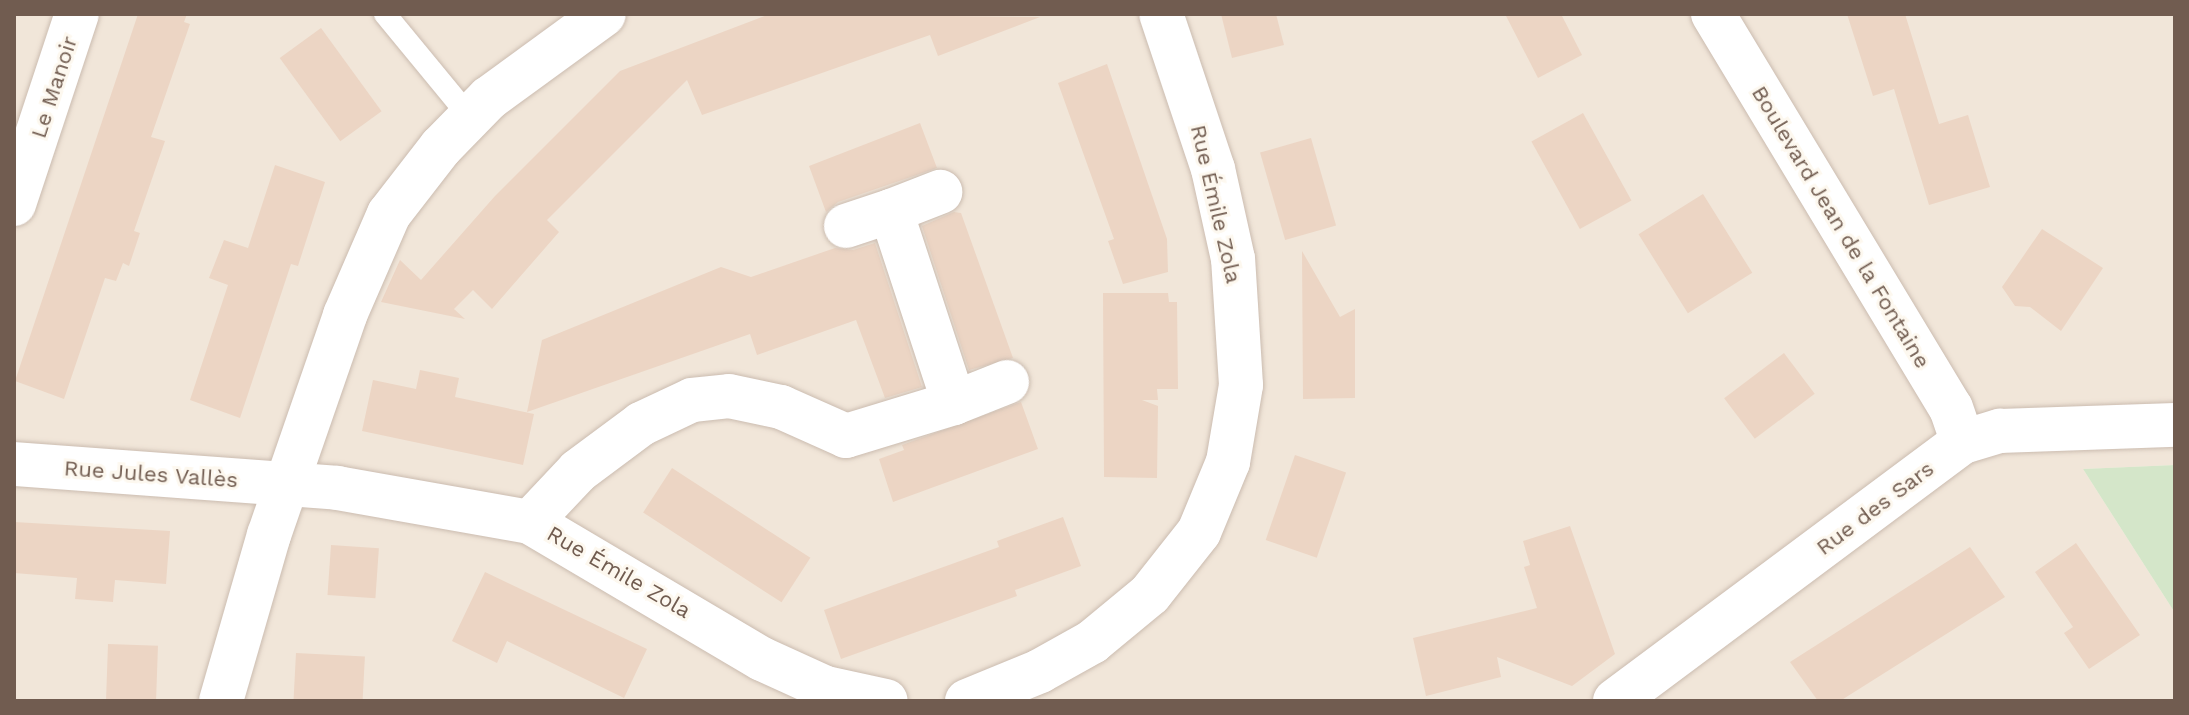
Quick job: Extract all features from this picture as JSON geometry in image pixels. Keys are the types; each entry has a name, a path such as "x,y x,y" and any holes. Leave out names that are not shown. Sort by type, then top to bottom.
{"street":[{"name":"Le Manoir","path":"14,204 77,14"},
{"path":"221,701 235,637 345,315 389,214 470,117 604,14"},
{"name":"Rue Émile Zola","path":"967,701 1040,671 1092,642 1150,594 1199,532 1228,462 1241,385 1233,259 1213,169 1161,14"},
{"name":"Boulevard Jean de la Fontaine","path":"1713,14 1951,408 1963,442"},
{"path":"846,226 940,192"},
{"path":"891,211 954,403"},
{"path":"530,522 578,471 641,424 692,400 729,396 781,407 846,436 954,403 1007,382"},
{"name":"Rue des Sars","path":"1615,701 1963,442 2000,431 2175,425"},
{"name":"Rue Jules Vallès","path":"14,464 289,484"},
{"name":"Rue Émile Zola","path":"289,484 530,522 572,542 762,659 826,688 886,701"}],"lane":[{"path":"385,14 470,117"}],"shaded area":[{"path":"14,14 2175,14 2175,465 2083,469 2175,613 2175,701 14,701"}],"green space":[{"path":"2175,465 2175,613 2083,469"}],"building":[{"path":"138,14 187,14 184,22 190,24 151,137 165,141 134,231 140,233 129,266 123,263 116,281 105,278 64,399 15,381"},
{"path":"770,14 1040,17 938,56 930,35 702,115 687,80 547,220 559,232 492,309 473,290 454,309 465,319 381,302 400,260 421,280 495,196 620,71"},
{"path":"1221,14 1276,14 1284,45 1232,58"},
{"path":"1505,14 1561,14 1582,55 1538,78"},
{"path":"1847,14 1905,14 1939,124 1968,115 1990,187 1929,205 1894,89 1873,96"},
{"path":"321,28 382,111 340,141 280,58"},
{"path":"1107,64 1167,239 1168,272 1123,284 1108,241 1114,239 1058,83"},
{"path":"1583,113 1631,200 1580,229 1531,142"},
{"path":"920,123 937,168 838,202 826,212 809,166"},
{"path":"1311,138 1336,225 1285,240 1260,153"},
{"path":"275,165 325,182 298,266 291,264 240,418 190,400 228,285 209,278 224,240 248,248"},
{"path":"1703,194 1752,273 1688,313 1639,234"},
{"path":"954,212 961,213 1013,358 969,370 922,226"},
{"path":"2042,229 2103,268 2061,331 2030,307 2015,306 2002,287"},
{"path":"875,243 922,387 885,398 856,320 757,355 750,334 527,412 542,340 721,267 751,277 835,248 853,250"},
{"path":"1302,251 1340,317 1355,309 1355,398 1303,399"},
{"path":"1103,293 1168,293 1169,302 1177,302 1178,389 1157,389 1158,400 1142,400 1158,406 1157,478 1104,477"},
{"path":"1784,353 1815,394 1755,439 1724,398"},
{"path":"420,370 459,378 455,397 534,414 523,465 362,431 373,380 416,389"},
{"path":"1021,402 1038,449 893,502 879,459 904,450 902,445"},
{"path":"1295,455 1346,473 1317,558 1266,540"},
{"path":"672,468 810,558 782,602 643,512"},
{"path":"1063,517 1081,566 1015,590 1017,596 841,659 824,610 999,547 997,541"},
{"path":"14,522 170,531 166,584 115,580 113,602 75,599 77,578 14,573"},
{"path":"1570,526 1615,654 1572,686 1497,657 1501,677 1426,696 1413,638 1537,608 1524,567 1530,565 1523,541"},
{"path":"2076,543 2140,635 2089,669 2064,633 2073,627 2035,572"},
{"path":"331,545 379,548 375,598 328,595"},
{"path":"1970,547 2005,597 1840,701 1818,701 1790,662"},
{"path":"485,572 647,649 624,698 507,641 497,663 452,641"},
{"path":"108,644 158,646 156,701 106,701"},
{"path":"296,653 365,657 363,701 293,701"}]}
